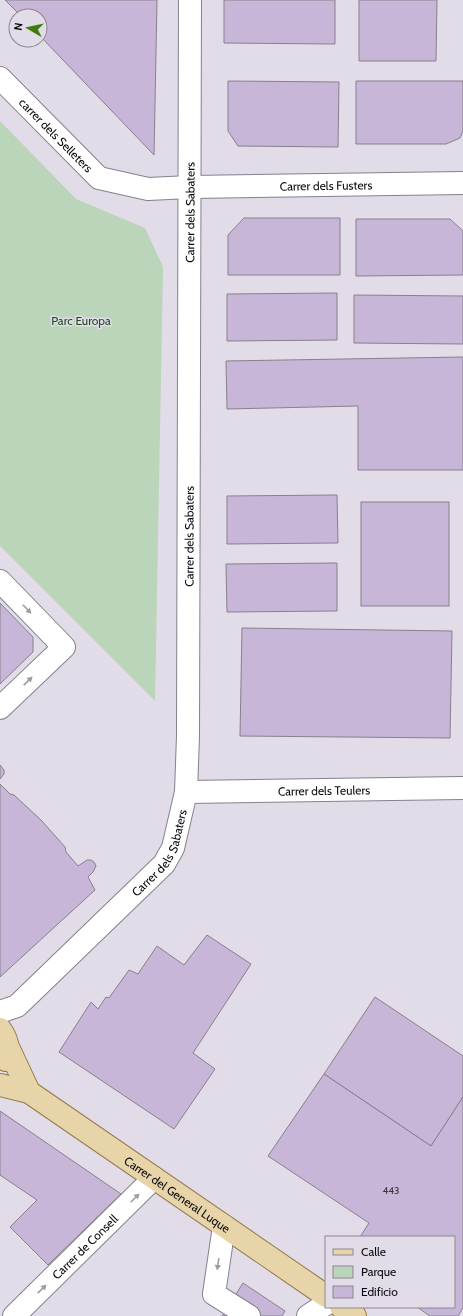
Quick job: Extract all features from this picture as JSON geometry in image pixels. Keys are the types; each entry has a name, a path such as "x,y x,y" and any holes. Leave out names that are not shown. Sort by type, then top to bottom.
{"main road":[{"path":"0,1072 3,1069 7,1058 5,1039"},
{"path":"5,1039 29,1092"},
{"name":"Carrer del General Luque","path":"0,1086 29,1092 325,1295"},
{"path":"342,1308 354,1316"}],"street":[{"name":"Carrer dels Sabaters","path":"5,1039 9,1009 164,864 173,848 186,792 188,736 190,0"},
{"name":"carrer dels Selleters","path":"0,78 99,178 148,189 190,187"},
{"name":"Carrer dels Fusters","path":"190,187 463,183"},
{"path":"0,581 64,647 0,708"},
{"name":"Carrer dels Teulers","path":"186,792 463,788"},
{"name":"Carrer de Consell","path":"14,1316 154,1178"},
{"path":"224,1226 214,1294 249,1316"},
{"path":"308,1316 325,1305"}],"green space":[{"name":"Parc Europa","path":"0,121 76,199 145,228 163,267 155,701 0,546"}],"building":[{"path":"5,0 157,0 154,155 48,44 48,8 13,8"},
{"path":"224,0 335,0 335,44 224,43"},
{"path":"359,0 437,0 436,61 359,61"},
{"path":"228,81 339,82 338,147 238,146 228,131"},
{"path":"356,81 463,81 463,131 460,138 446,144 356,144"},
{"path":"244,218 340,218 340,275 228,275 228,235"},
{"path":"356,219 450,219 463,231 463,275 356,276"},
{"path":"337,293 337,340 227,341 227,294"},
{"path":"354,295 463,296 463,344 354,343"},
{"path":"463,357 463,470 358,470 358,406 227,409 226,361"},
{"path":"337,495 338,543 227,544 227,496"},
{"path":"361,502 449,502 449,606 361,606"},
{"path":"337,563 337,611 227,612 226,564"},
{"path":"0,603 33,637 33,652 0,684"},
{"path":"242,628 452,631 450,738 240,736"},
{"path":"0,765 4,770 4,774 0,779"},
{"path":"0,784 41,820 65,847 66,852 78,866 87,860 91,860 96,866 88,877 95,890 0,977"},
{"path":"207,935 251,964 193,1053 215,1069 174,1129 59,1052 91,1002 98,1009 106,997 109,998 129,970 138,974 157,946 184,965"},
{"path":"375,997 463,1056 463,1097 431,1146 324,1074"},
{"path":"324,1074 431,1146 463,1097 463,1308 458,1316 430,1316 418,1308 455,1308 455,1236 361,1236 369,1223 268,1156"},
{"path":"0,1111 121,1194 48,1265 10,1227 37,1200 0,1175"},
{"path":"243,1283 285,1311 282,1316 222,1316"}]}
